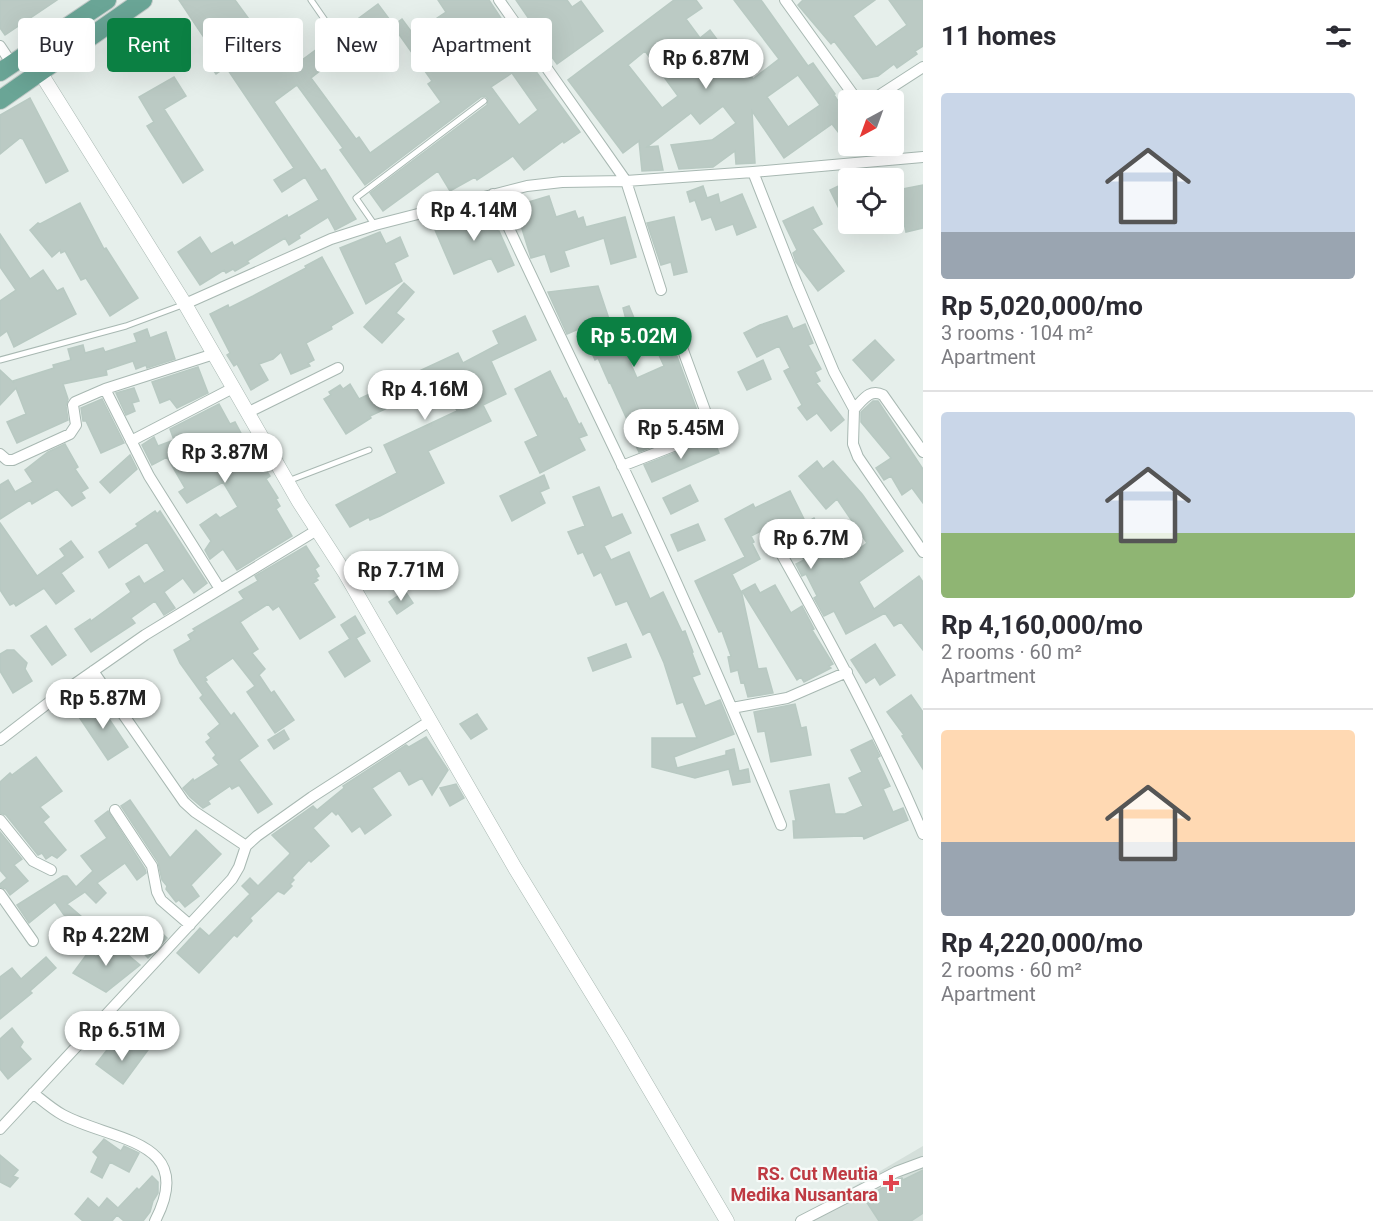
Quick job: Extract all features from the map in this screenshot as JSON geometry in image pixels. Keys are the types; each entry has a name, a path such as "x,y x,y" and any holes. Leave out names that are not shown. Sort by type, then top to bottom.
{"main road":[{"path":"6,68 107,0"},
{"path":"95,34 143,0"},
{"path":"0,100 40,72"}],"street":[{"path":"499,0 626,181 662,290"},
{"path":"785,0 850,90"},
{"path":"0,46 6,68"},
{"path":"887,90 923,67"},
{"path":"40,72 185,304 287,482 345,573 515,868 621,1041 727,1221"},
{"path":"185,304 331,239 375,225 527,186 562,182 626,181 753,172 923,157"},
{"path":"753,172 834,372 854,409 853,444 858,457 923,552"},
{"path":"493,195 622,466 732,708 781,825"},
{"path":"622,466 706,433 709,429 710,424 673,323"},
{"path":"0,454 7,460 13,460 70,434 75,425 72,411 75,402 105,389 214,354"},
{"path":"247,412 338,368"},
{"path":"131,441 233,388"},
{"path":"105,389 149,476 220,589"},
{"path":"854,409 872,392 878,391 884,394 923,452"},
{"path":"0,740 145,635 317,530"},
{"path":"773,539 847,672 923,834"},
{"path":"93,671 184,802 202,817 246,846"},
{"path":"732,708 787,698 847,672"},
{"path":"0,1129 236,875 246,846 312,797 430,721"},
{"path":"115,810 152,866 156,892 190,925"},
{"path":"0,820 33,861 51,870"},
{"path":"0,894 33,940"},
{"path":"33,1093 63,1115 124,1137 153,1154 166,1175 167,1186 155,1221"},
{"path":"801,1221 896,1172 923,1162"}],"lane":[{"path":"311,0 323,18"},
{"path":"375,225 356,198 484,100"},
{"path":"0,360 126,326 185,304"},
{"path":"287,482 369,450"}],"shaded area":[{"name":"RS. Cut Meutia Medika Nusantara","path":"923,1146 923,1221 795,1221"}],"building":[{"path":"0,0 57,0 30,18 18,18 18,26 5,35 0,28"},
{"path":"179,0 235,0 248,18 203,18 203,36"},
{"path":"438,0 489,0 501,18 437,18 446,12"},
{"path":"516,0 567,0 572,7 581,1 603,31 557,64 552,57 552,18 528,18"},
{"path":"674,0 696,0 702,8 686,19 700,38 710,30 730,57 735,53 753,79 779,59 734,0 761,0 808,66 813,63 838,101 838,132 832,124 784,158 752,111 755,163 736,164 735,151 713,167 679,169 671,145 712,140 736,123 723,106 700,124 691,113 647,147 658,146 663,170 642,171 639,141 623,153 568,80","holes":["645,51 678,96 662,108 628,65","798,75 820,105 788,127 767,97"]},
{"path":"803,0 875,0 853,16 876,47 907,25 889,0 923,0 923,46 915,51 917,54 897,68 894,64 878,76 863,79 834,41 831,44 798,5"},
{"path":"378,4 388,18 359,18"},
{"path":"402,19 411,31 411,51 399,34 399,21"},
{"path":"315,50 315,72 319,72 311,78 356,139 359,137 370,153 441,102 428,84 432,81 426,72 536,72 580,132 564,143 563,141 524,170 513,156 477,180 475,177 450,191 438,171 383,211 370,193 487,105 488,99 485,96 481,97 365,185 340,150 343,148 297,85 274,102 321,171 325,169 356,219 335,230 328,217 299,235 300,238 289,245 285,238 235,271 233,269 226,273 224,270 200,285 178,252 200,237 211,254 232,242 234,246 287,215 288,218 319,200 305,177 282,192 274,180 294,168 229,72 303,72 303,59","holes":["512,73 538,110 519,125 491,87"]},
{"path":"174,77 186,96 164,109 203,170 183,183 147,126 154,122 139,97"},
{"path":"30,98 68,171 46,183 23,139 20,138 0,154 0,115"},
{"path":"923,185 923,228 906,232 904,189"},
{"path":"703,186 707,198 718,194 720,203 742,194 756,227 737,235 733,224 716,230 711,217 702,220 695,200 690,202 687,192"},
{"path":"838,186 838,206 830,190"},
{"path":"549,196 556,217 575,211 578,219 583,217 586,227 625,217 636,257 611,264 604,238 564,251 569,266 551,272 545,254 531,258 515,206"},
{"path":"80,203 104,249 106,248 138,298 110,316 86,278 81,280 65,251 61,253 60,250 52,257 30,230 38,223"},
{"path":"485,205 514,265 498,272 491,258 454,274 435,230 472,214 470,210"},
{"path":"813,207 822,224 812,229 844,271 818,291 796,262 793,253 797,250 783,221"},
{"path":"674,217 687,272 674,275 671,262 661,265 647,223"},
{"path":"380,232 386,244 400,237 408,256 394,263 402,281 366,304 340,248"},
{"path":"0,234 30,279 43,270 57,291 63,288 76,314 14,347 7,331 0,336 0,301 16,290 0,267"},
{"path":"322,257 353,313 331,326 332,329 306,343 314,360 308,363 310,366 291,374 281,352 273,359 259,364 268,380 251,390 237,364 234,366 227,355 230,353 210,314 228,305 229,308 253,296"},
{"path":"404,283 414,292 396,313 404,319 382,343 364,327"},
{"path":"598,286 609,319 611,318 621,342 631,339 623,308 629,306 641,335 665,324 702,424 701,427 639,452 626,426 629,424 610,382 598,358 595,360 581,328 567,334 548,292","holes":["653,342 664,366 637,378 626,353"]},
{"path":"525,316 536,340 491,361 506,394 483,405 491,421 428,451 444,483 380,516 370,520 369,517 350,527 336,505 397,473 384,445 457,411 443,382 370,416 371,418 346,434 324,399 331,395 329,392 340,385 343,389 350,384 359,399 458,353 463,363 499,344 493,331"},
{"path":"787,316 793,329 805,324 813,343 808,345 821,369 815,372 820,381 816,383 844,420 831,431 817,413 807,420 798,408 802,405 784,371 790,368 779,346 757,357 744,333"},
{"path":"147,329 150,338 166,332 175,359 136,369 133,361 106,370 107,375 63,384 68,399 66,406 68,420 17,443 7,422 26,414 16,388 0,405 0,370 14,383 13,381 71,360 68,349 83,345 85,353 103,348 105,352 137,342 134,334"},
{"path":"875,340 894,360 872,381 853,360"},
{"path":"763,360 771,379 747,390 738,372"},
{"path":"198,367 208,393 177,408 170,399 160,403 152,382"},
{"path":"550,371 579,425 581,423 587,435 579,438 585,450 540,473 525,442 538,436 515,389"},
{"path":"134,388 139,401 132,403 135,411 126,415 116,393"},
{"path":"102,399 124,443 101,453 86,421 83,421 81,408"},
{"path":"873,401 878,401 923,469 923,503 912,488 902,495 891,476 884,480 876,468 891,458 861,422 861,412"},
{"path":"219,404 230,424 235,422 251,452 257,448 263,458 261,459 264,463 262,464 270,476 266,479 278,498 276,499 280,506 276,509 292,536 237,570 223,549 210,559 205,550 211,541 200,525 216,514 220,518 238,507 223,482 187,503 179,492 185,488 167,457 152,465 142,445 154,437 158,446 174,440 170,429"},
{"path":"713,438 719,453 652,482 644,465"},
{"path":"65,444 78,467 75,469 88,488 81,492 85,498 72,506 57,489 32,504 30,500 0,519 0,485 8,480 15,492 33,482 25,470 48,452"},
{"path":"130,455 137,469 110,493 100,482"},
{"path":"817,461 823,469 833,461 862,494 903,551 859,582 874,609 919,576 923,582 923,650 901,622 894,626 885,613 846,634 834,611 824,616 814,598 817,596 806,574 802,576 796,564 804,560 786,527 782,529 779,522 751,536 760,559 732,574 742,594 758,669 766,668 773,693 748,697 738,670 731,672 728,657 731,656 722,631 719,632 695,581 745,557 725,519 753,504 755,508 790,491 806,523 814,518 830,547 835,545 843,560 867,543 837,499 826,509 799,476"},
{"path":"544,475 549,488 540,492 545,503 512,521 500,496"},
{"path":"690,485 698,501 671,514 663,498"},
{"path":"599,487 612,518 622,514 631,533 604,546 611,560 629,552 650,599 663,592 682,632 685,631 693,652 700,674 692,677 705,706 720,700 734,734 674,757 677,768 726,755 726,751 734,749 739,771 748,769 750,782 733,785 729,769 695,778 652,767 652,738 697,738 683,702 677,704 664,663 650,631 643,635 627,601 616,605 601,572 594,576 583,552 578,554 568,532 585,526 573,497"},
{"path":"155,511 157,514 160,511 207,583 194,593 183,578 164,592 175,608 164,615 155,601 131,618 135,623 91,652 75,629 90,619 91,621 131,592 126,584 139,576 144,584 165,571 147,542 109,568 99,552 138,526 136,524"},
{"path":"0,523 37,576 65,556 60,549 71,541 83,557 61,573 74,591 56,604 44,588 16,606 14,603 10,605 0,590"},
{"path":"698,524 705,540 678,551 671,535"},
{"path":"306,546 319,566 315,569 319,576 316,578 318,580 313,583 335,617 300,639 279,606 273,610 268,604 240,622 258,649 252,653 265,669 259,675 271,693 274,691 294,720 275,733 247,692 255,686 233,658 205,677 207,680 205,681 231,716 234,713 258,746 239,760 272,804 258,813 239,785 232,789 230,786 208,801 210,804 203,808 183,788 193,779 194,781 219,765 213,758 216,755 206,742 211,738 208,734 220,724 200,698 203,695 180,663 174,650 191,640 188,635 195,631 193,629 244,599 239,592 258,581 255,576"},
{"path":"755,584 760,593 775,585 791,613 802,606 814,629 812,630 833,664 829,666 831,668 804,682 801,677 797,680 742,591"},
{"path":"405,591 413,603 397,614 389,602"},
{"path":"355,616 365,633 356,638 370,661 345,677 329,652 350,639 341,625"},
{"path":"46,626 66,655 52,665 31,636"},
{"path":"626,644 631,657 593,671 588,658"},
{"path":"875,644 895,675 880,685 875,677 866,683 851,660"},
{"path":"7,650 14,650 27,663 25,669 32,681 13,693 0,671 0,654"},
{"path":"911,695 923,712 923,769 902,736 904,735 887,712"},
{"path":"97,701 128,747 108,760 77,714"},
{"path":"795,704 801,728 806,727 811,755 771,762 765,731 758,732 754,712"},
{"path":"477,714 487,729 471,739 460,724"},
{"path":"284,730 289,739 274,749 268,740"},
{"path":"426,737 448,770 432,795 422,778 409,785 400,770 372,788 391,815 365,834 360,826 352,832 338,813 336,815 332,811 313,828 329,846 311,862 309,860 292,878 294,880 290,884 292,886 284,894 278,891 250,918 252,921 237,937 234,935 199,973 177,953 200,928 209,936 250,894 242,886 250,878 258,886 289,855 290,853 272,835 313,806 317,810 344,788 343,786 406,745 409,747"},
{"path":"872,740 880,756 877,758 890,786 883,789 893,812 903,808 908,820 864,839 863,836 794,838 793,821 796,821 790,791 829,784 835,814 845,814 863,806 849,778 862,772 851,750"},
{"path":"36,757 62,791 40,807 49,817 43,822 66,850 57,858 52,855 46,859 42,853 38,855 6,815 0,813 0,782"},
{"path":"456,784 464,798 450,806 440,788"},
{"path":"130,800 170,858 196,830 221,854 191,885 199,896 185,907 179,900 176,902 166,889 167,886 162,880 158,862 121,806"},
{"path":"108,811 146,873 137,880 125,863 97,883 106,893 96,903 85,892 67,904 89,923 83,931 64,915 55,902 29,923 17,905 63,876 67,876 76,887 93,871 81,856 107,838 95,821"},
{"path":"0,832 22,859 14,865 28,881 10,895 6,889 0,887 0,884 7,878 0,870"},
{"path":"145,917 167,938 148,958 127,936"},
{"path":"110,940 140,965 106,992 73,973 90,950 96,957"},
{"path":"46,957 56,968 30,991 32,993 0,1019 0,977 12,968 21,979"},
{"path":"12,1028 23,1042 20,1047 31,1059 8,1079 0,1069 0,1039"},
{"path":"138,1043 148,1050 123,1084 96,1064 110,1046 121,1055 127,1047 132,1051"},
{"path":"104,1139 121,1151 124,1146 139,1153 129,1172 110,1162 102,1178 91,1172 98,1157 93,1152"},
{"path":"0,1155 18,1170 13,1176 18,1178 10,1187 0,1182"},
{"path":"923,1170 923,1213 911,1221 879,1221 864,1198 899,1179 903,1180"},
{"path":"152,1176 158,1182 158,1193 150,1212 143,1221 124,1221 117,1215 112,1221 83,1221 75,1214 88,1198 99,1208 107,1198 118,1208"}],"place":[{"name":"RS. Cut Meutia Medika Nusantara","path":"891,1183"}]}
